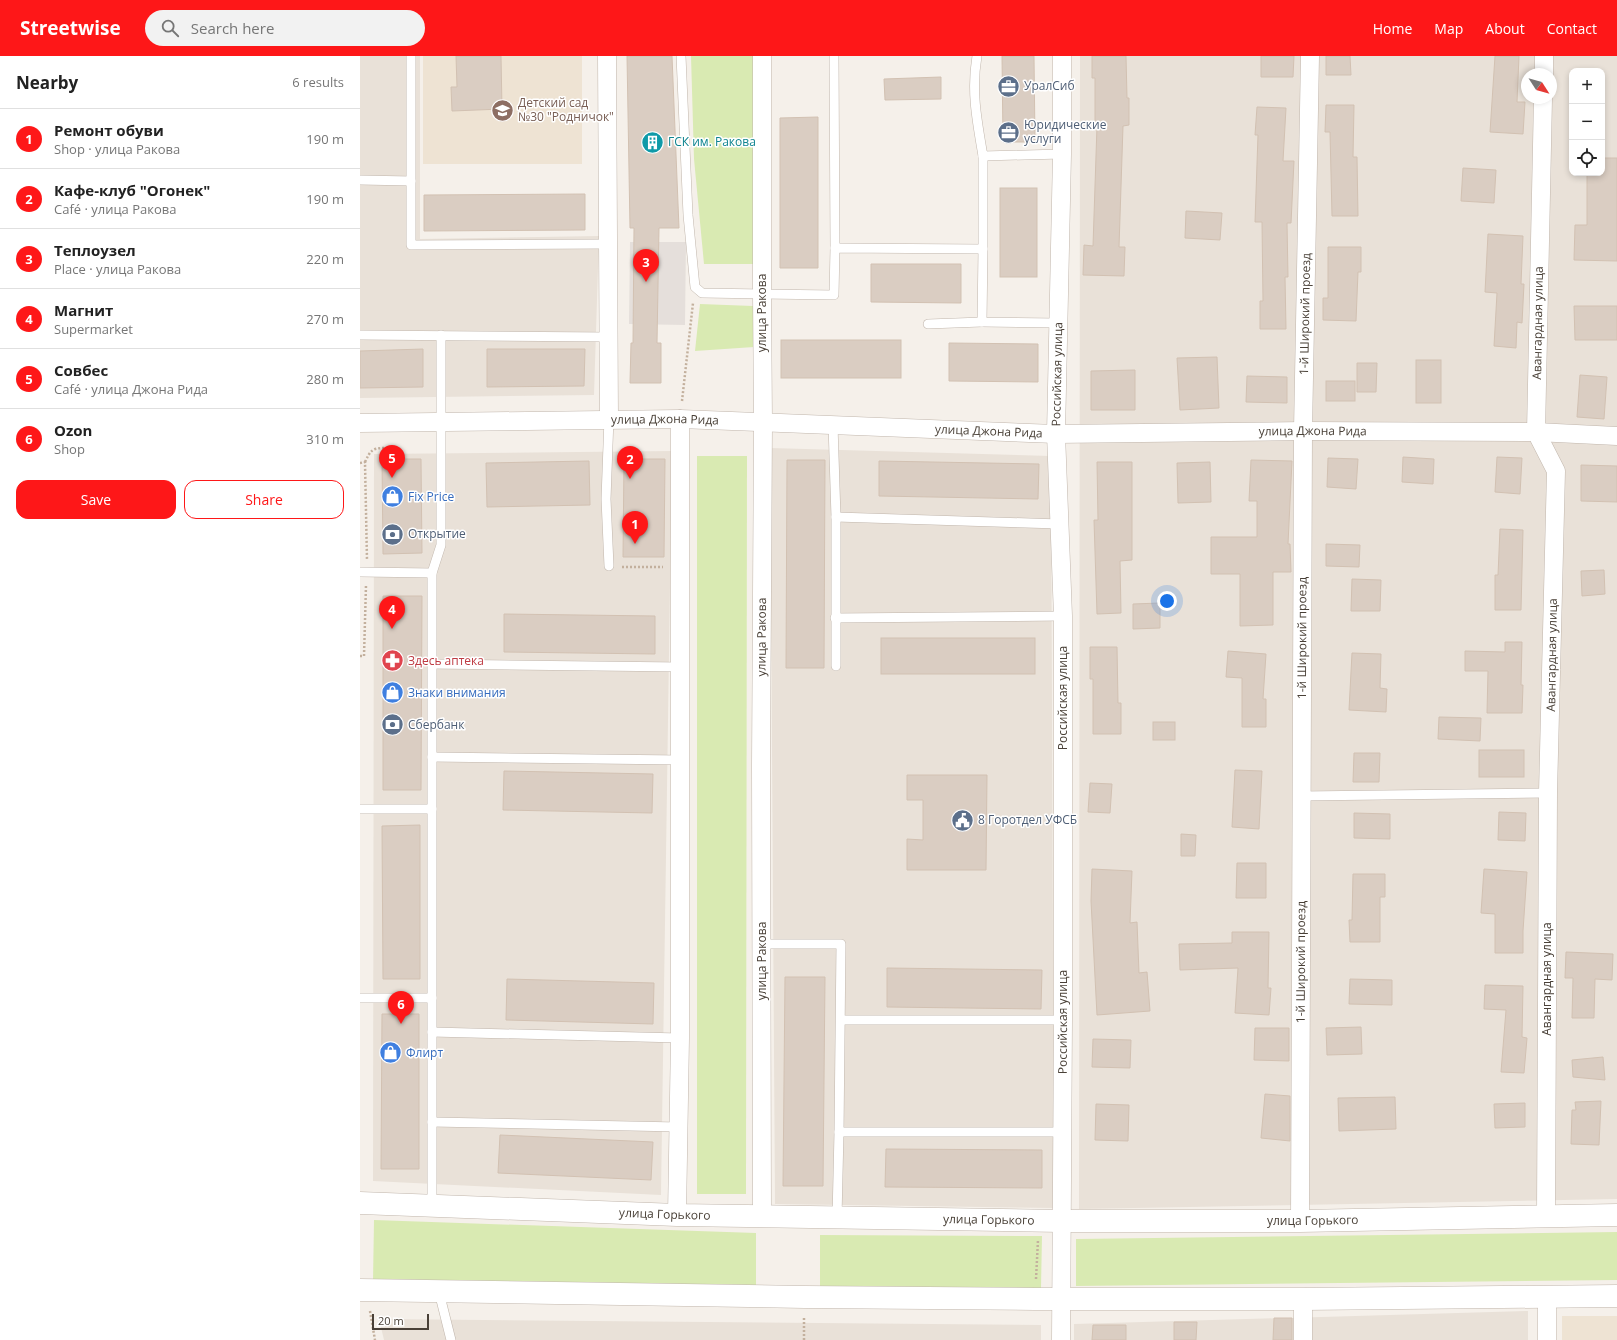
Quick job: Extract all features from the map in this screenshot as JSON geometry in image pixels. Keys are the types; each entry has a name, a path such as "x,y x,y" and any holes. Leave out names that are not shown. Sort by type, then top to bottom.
{"street":[{"path":"607,56 609,418"},
{"name":"улица Ракова","path":"762,56 762,1217"},
{"name":"Российская улица","path":"1061,1340 1063,1132 1063,616 1056,434 1062,154 1062,56"},
{"name":"1-й Широкий проезд","path":"1300,1221 1303,431 1310,56"},
{"path":"1544,56 1544,68"},
{"name":"Авангардная улица","path":"1543,104 1536,432 1556,471 1548,793 1546,1216"},
{"name":"улица Джона Рида","path":"360,423 609,418 680,419 1056,434 1303,431 1536,432 1617,436"},
{"path":"677,1215 680,1038 680,419"},
{"name":"улица Горького","path":"360,1203 677,1215 1038,1221 1300,1221 1617,1215"},
{"path":"365,1298 439,1292 1035,1299 1303,1299 1617,1296"},
{"path":"1547,1296 1547,1340"},
{"path":"1303,1299 1303,1340"}],"lane":[{"path":"411,56 411,245 608,244"},
{"path":"681,56 688,215 695,287 702,293 834,295 834,56"},
{"path":"977,56 975,69 975,112 983,156 982,322"},
{"path":"983,156 1062,154"},
{"path":"360,180 411,181"},
{"path":"835,248 983,248"},
{"path":"928,324 982,322 1058,323"},
{"path":"360,335 608,336"},
{"path":"432,1206 432,573 441,545 441,335"},
{"path":"609,418 606,499 609,566"},
{"path":"833,425 836,517 836,666"},
{"path":"836,517 1060,524"},
{"path":"360,572 432,573"},
{"path":"835,618 1063,616"},
{"path":"432,664 681,667"},
{"path":"432,757 681,760"},
{"path":"1302,796 1548,793"},
{"path":"360,809 432,809"},
{"path":"762,944 841,944 837,1218"},
{"path":"360,998 432,998"},
{"path":"841,1020 1063,1020"},
{"path":"432,1032 680,1038"},
{"path":"432,1122 679,1128"},
{"path":"839,1132 1063,1132"},
{"path":"439,1292 451,1340"}],"path":[{"path":"680,419 695,287"},
{"path":"365,462 371,452 377,448 384,448"},
{"path":"609,566 680,567"},
{"path":"1035,1299 1038,1221"},
{"path":"365,1298 375,1340"}],"shaded area":[{"path":"360,56 420,56 420,239 599,236 594,395 360,398"},
{"name":"Детский сад №30 \"Родничок\"","path":"423,56 582,56 582,164 423,164"},
{"path":"1080,56 1617,56 1617,1199 1079,1209"},
{"path":"630,242 686,242 685,325 629,324"},
{"path":"770,448 1051,456 1054,1208 775,1204"},
{"path":"672,451 661,1195 373,1181 374,454"},
{"path":"1528,1311 1528,1340 1074,1340 1074,1324"},
{"path":"1562,1316 1617,1316 1617,1340 1562,1340"},
{"path":"379,1319 1041,1325 1041,1340 384,1340"}],"green space":[{"path":"691,56 755,56 756,264 704,264 694,159"},
{"path":"700,304 753,306 754,347 695,351"},
{"path":"697,456 747,456 746,1194 697,1194"},
{"path":"374,1220 756,1233 756,1285 373,1281"},
{"path":"1617,1232 1617,1280 1076,1286 1076,1239"},
{"path":"820,1235 1042,1236 1041,1288 820,1287"}],"building":[{"path":"456,56 501,56 502,109 452,111 451,87 457,87"},
{"name":"ГСК им. Ракова","path":"627,56 672,56 679,228 659,228 657,343 661,343 661,383 630,383 631,343 633,343 634,228 630,228"},
{"path":"1002,56 1034,56 1035,142 1003,142"},
{"path":"1092,56 1126,56 1129,125 1123,126 1119,247 1125,247 1124,276 1083,275 1084,245 1093,246 1097,126 1095,126 1095,78 1092,78"},
{"path":"1261,56 1294,56 1293,77 1261,77"},
{"path":"1326,56 1350,56 1351,75 1326,75"},
{"path":"1495,56 1519,56 1517,102 1525,104 1523,134 1490,132"},
{"path":"941,77 941,99 885,100 884,79"},
{"path":"1326,105 1354,105 1353,157 1357,157 1358,216 1332,216 1330,132 1325,132"},
{"path":"1257,107 1286,108 1283,161 1294,161 1291,223 1287,223 1288,277 1285,277 1286,329 1260,329 1260,301 1263,301 1262,222 1255,222 1258,135 1255,135"},
{"path":"818,117 818,268 780,268 780,118"},
{"path":"1605,158 1617,158 1617,261 1574,260 1575,225 1587,225 1587,176 1605,176"},
{"path":"1463,168 1496,170 1494,203 1461,201"},
{"path":"1000,188 1037,188 1037,277 1000,277"},
{"path":"585,194 585,230 424,231 424,195"},
{"path":"1186,211 1222,213 1220,240 1185,238"},
{"path":"1488,234 1523,236 1521,284 1524,284 1522,323 1517,322 1516,348 1494,346 1497,293 1485,292"},
{"path":"1328,247 1361,247 1361,272 1358,272 1356,321 1323,320 1323,298 1328,298"},
{"path":"871,264 961,264 961,303 871,302"},
{"path":"1574,306 1617,306 1617,340 1575,340"},
{"path":"781,340 901,340 901,378 781,378"},
{"path":"949,343 1038,344 1038,382 949,381"},
{"path":"423,349 423,387 360,388 360,351"},
{"path":"487,349 585,349 584,386 487,387"},
{"path":"1217,357 1219,408 1180,410 1177,358"},
{"path":"1416,360 1441,360 1441,403 1416,403"},
{"path":"1357,363 1377,363 1376,392 1357,392"},
{"path":"1135,370 1135,410 1091,410 1091,371"},
{"path":"1580,375 1607,377 1604,419 1577,417"},
{"path":"1247,376 1287,377 1287,403 1246,402"},
{"path":"1326,381 1355,381 1355,401 1326,401"},
{"path":"1403,457 1434,459 1433,484 1402,482"},
{"path":"1497,457 1522,458 1520,494 1495,492"},
{"path":"1328,458 1358,459 1356,489 1327,487"},
{"path":"382,459 421,459 422,553 383,554"},
{"path":"624,459 665,459 664,557 623,557"},
{"path":"787,460 825,460 824,668 786,668"},
{"path":"1251,460 1292,461 1288,544 1290,544 1291,572 1273,572 1273,625 1240,626 1240,574 1211,574 1211,537 1257,537 1257,501 1249,501"},
{"path":"589,461 590,505 487,507 486,463"},
{"path":"879,461 1039,464 1038,499 879,496"},
{"path":"1097,462 1132,462 1132,560 1120,561 1121,613 1097,614 1094,520 1098,520"},
{"path":"1210,462 1211,502 1178,503 1177,463"},
{"path":"1581,465 1617,466 1617,502 1581,501"},
{"path":"1500,529 1523,530 1521,610 1495,610 1495,575 1498,575"},
{"path":"1326,544 1360,545 1359,567 1326,566"},
{"path":"1604,570 1605,594 1582,596 1581,571"},
{"path":"1352,579 1381,580 1380,611 1351,611"},
{"path":"383,596 422,596 421,790 383,790"},
{"path":"1160,603 1160,628 1133,629 1133,604"},
{"path":"504,614 655,616 655,654 504,652"},
{"path":"881,638 1035,638 1035,674 881,674"},
{"path":"1505,642 1522,642 1522,713 1487,713 1488,671 1465,671 1465,651 1505,652"},
{"path":"1090,647 1117,647 1118,703 1121,703 1121,734 1093,734 1093,679 1090,679"},
{"path":"1228,651 1266,654 1263,699 1266,699 1266,727 1242,727 1242,678 1226,677"},
{"path":"1352,653 1381,654 1380,688 1387,689 1386,712 1349,710"},
{"path":"1439,717 1481,718 1480,741 1438,739"},
{"path":"1153,722 1175,722 1175,740 1153,740"},
{"path":"1479,750 1524,750 1524,777 1479,777"},
{"path":"1354,753 1380,753 1379,782 1353,782"},
{"path":"1235,770 1262,771 1259,829 1232,827"},
{"path":"504,771 653,774 652,813 503,810"},
{"path":"907,775 987,775 986,870 907,870 907,839 923,840 923,800 907,800"},
{"path":"1090,783 1112,784 1110,813 1088,812"},
{"path":"1499,812 1526,813 1525,841 1498,840"},
{"path":"1354,813 1390,814 1390,839 1354,838"},
{"path":"420,825 420,979 383,979 382,826"},
{"path":"1181,834 1196,835 1195,856 1181,856"},
{"path":"1237,863 1266,863 1266,898 1236,898"},
{"path":"1092,869 1132,871 1130,923 1137,922 1139,973 1147,972 1150,1011 1097,1015 1091,901"},
{"path":"1484,869 1527,872 1523,953 1495,953 1495,914 1481,913"},
{"path":"1353,874 1385,874 1385,897 1380,897 1380,942 1350,942 1349,920 1352,920"},
{"path":"1232,932 1269,932 1268,988 1271,988 1269,1015 1235,1013 1238,968 1180,970 1179,944 1232,943"},
{"path":"1566,952 1613,954 1612,980 1595,979 1594,1018 1572,1018 1573,978 1565,978"},
{"path":"887,968 1042,970 1041,1009 887,1007"},
{"path":"785,977 825,977 823,1186 783,1186"},
{"path":"507,979 654,983 653,1024 506,1020"},
{"path":"1350,979 1392,980 1392,1005 1349,1004"},
{"path":"1485,985 1523,986 1522,1037 1527,1038 1524,1073 1501,1072 1506,1010 1484,1009"},
{"path":"382,1014 419,1014 419,1169 381,1169"},
{"path":"1361,1027 1362,1054 1327,1055 1326,1028"},
{"path":"1255,1028 1289,1028 1289,1061 1254,1060"},
{"path":"1093,1039 1131,1040 1130,1068 1092,1067"},
{"path":"1603,1057 1605,1080 1573,1077 1572,1060"},
{"path":"1265,1094 1290,1096 1290,1141 1261,1138"},
{"path":"1395,1097 1396,1129 1339,1131 1338,1098"},
{"path":"1601,1101 1599,1145 1571,1144 1572,1110 1576,1110 1575,1102"},
{"path":"1525,1103 1525,1127 1495,1128 1494,1104"},
{"path":"1096,1104 1129,1105 1128,1141 1095,1140"},
{"path":"500,1135 653,1142 651,1180 498,1173"},
{"path":"886,1149 1042,1150 1042,1188 885,1187"},
{"path":"1274,1318 1292,1318 1292,1340 1273,1340"},
{"path":"1174,1322 1197,1322 1196,1340 1174,1340"},
{"path":"1093,1325 1126,1325 1126,1340 1092,1340"}],"place":[{"name":"УралСиб","path":"1009,86"},
{"name":"Детский сад №30 \"Родничок\"","path":"503,110"},
{"name":"Юридические услуги","path":"1009,132"},
{"name":"ГСК им. Ракова","path":"652,142"},
{"name":"Теплоузел","path":"646,282"},
{"name":"Совбес","path":"392,478"},
{"name":"Кафе-клуб \"Огонек\"","path":"630,479"},
{"name":"Fix Price","path":"393,497"},
{"name":"Открытие","path":"393,534"},
{"name":"Ремонт обуви","path":"635,544"},
{"name":"Магнит","path":"392,629"},
{"name":"Здесь аптека","path":"392,661"},
{"name":"Знаки внимания","path":"392,693"},
{"name":"Сбербанк","path":"392,725"},
{"name":"8 Горотдел УФСБ","path":"962,820"},
{"name":"Ozon","path":"401,1024"},
{"name":"Флирт","path":"391,1053"}]}
